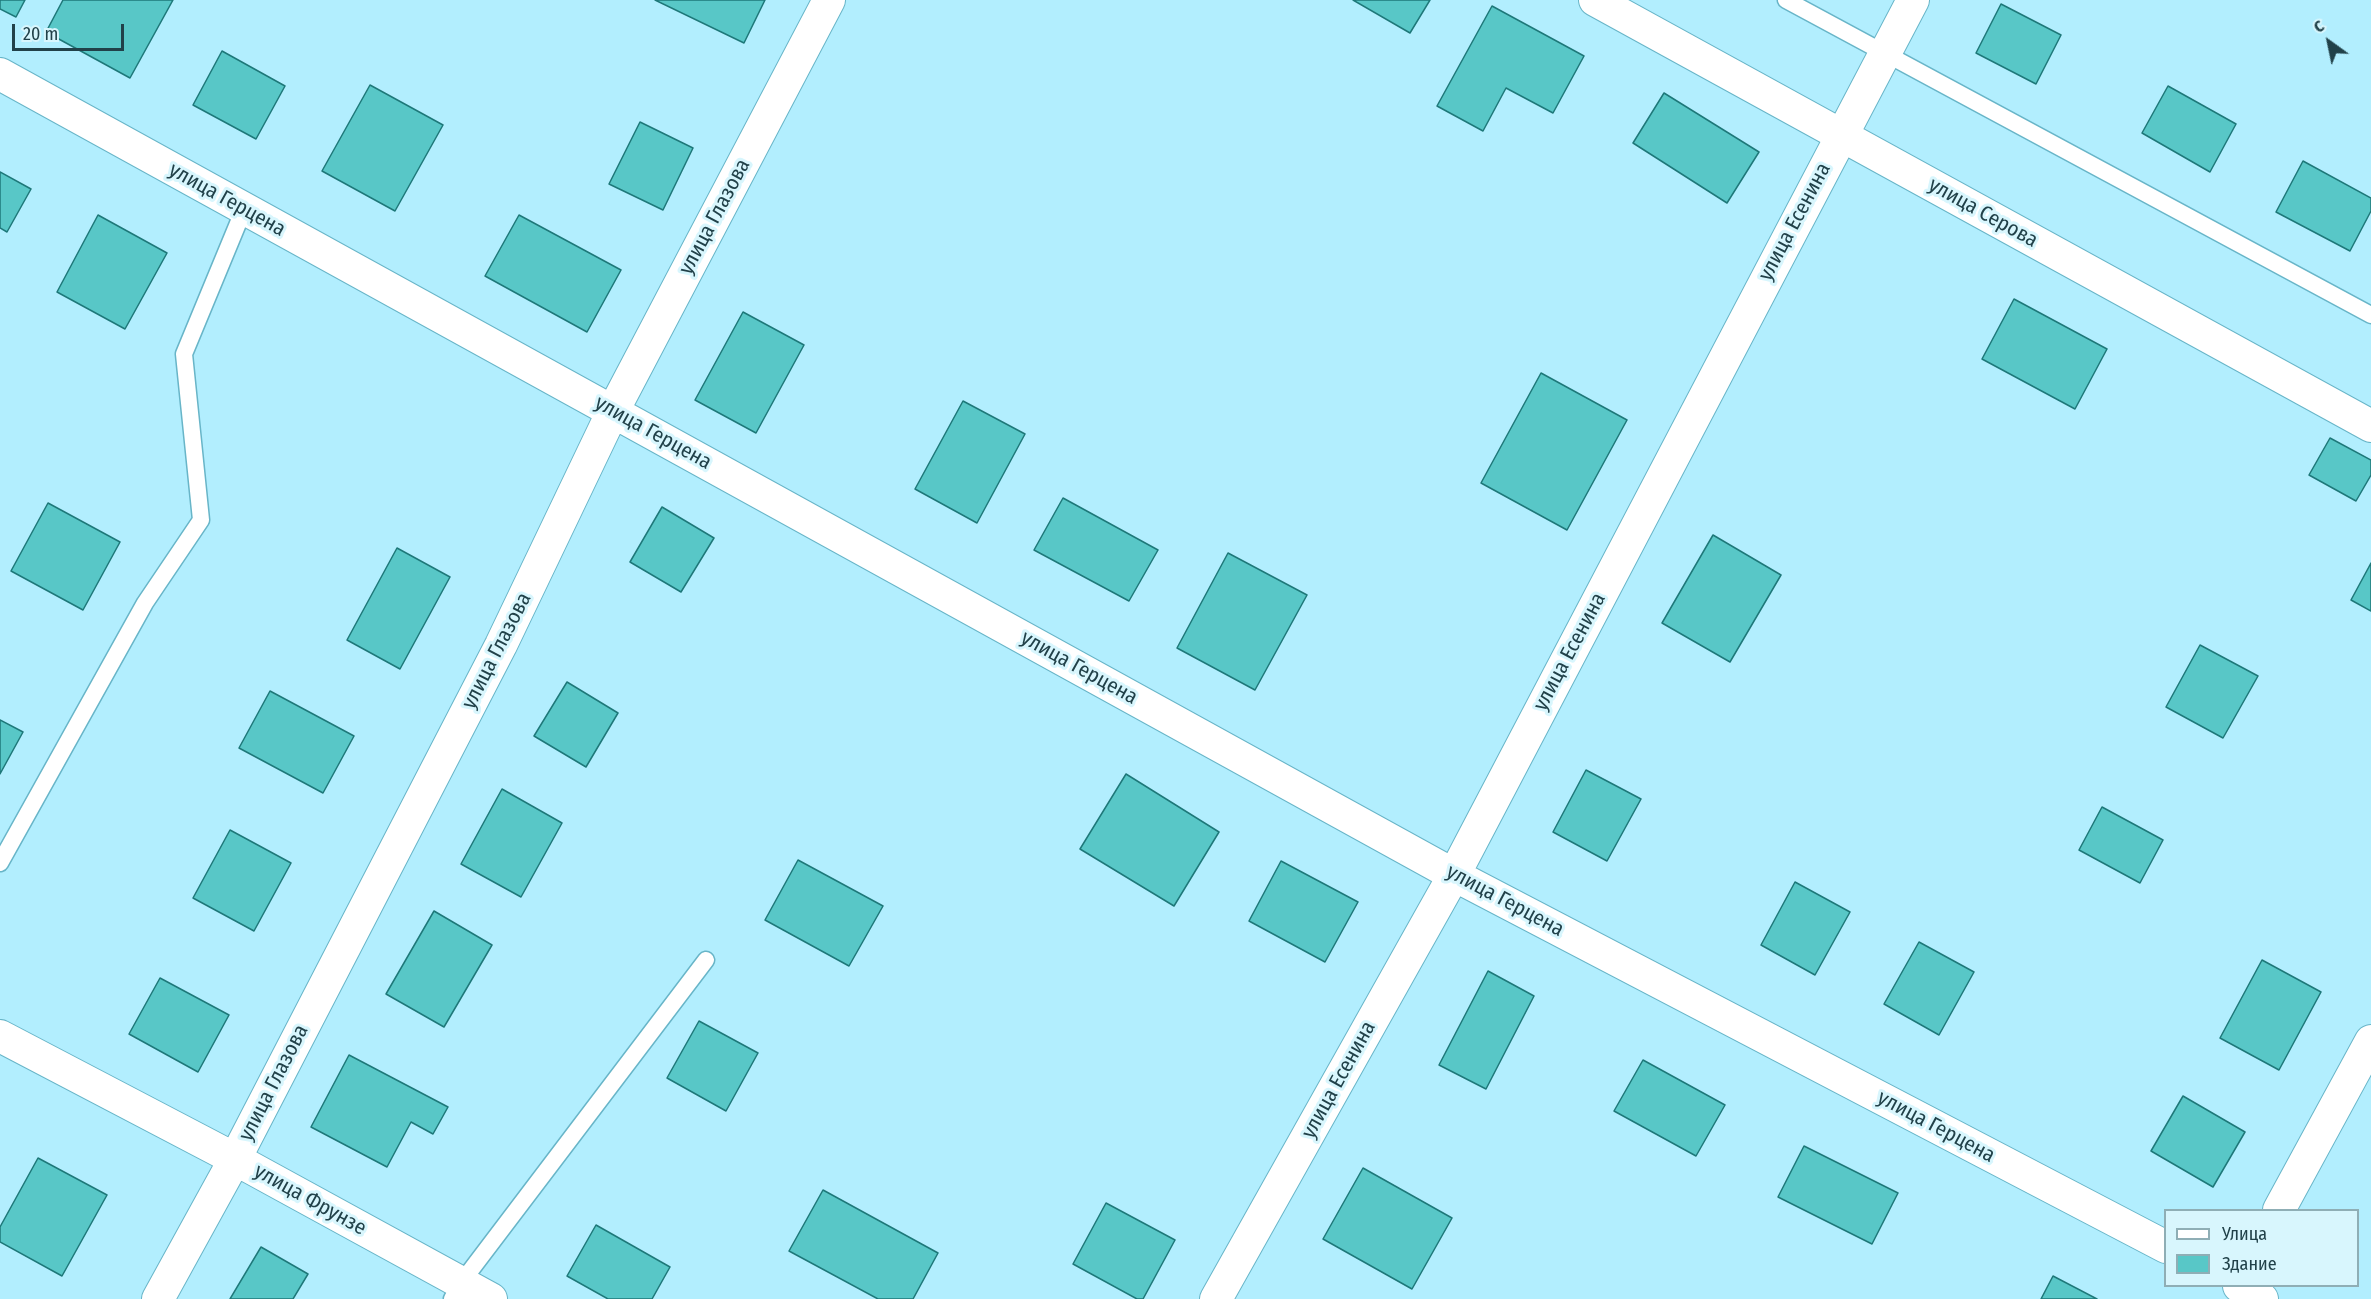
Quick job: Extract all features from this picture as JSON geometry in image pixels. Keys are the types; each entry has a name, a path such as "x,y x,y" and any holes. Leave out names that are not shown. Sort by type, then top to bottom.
{"street":[{"name":"улица Глазова","path":"158,1299 235,1159 501,645 614,411 829,0"},
{"name":"улица Серова","path":"1595,0 2371,426"},
{"name":"улица Есенина","path":"1216,1299 1454,875 1840,134 1913,0"},
{"name":"улица Герцена","path":"0,74 1454,875 2164,1246"},
{"name":"улица Фрунзе","path":"0,1036 235,1159 457,1291 491,1299"},
{"path":"2279,1209 2371,1041"},
{"path":"2240,1287 2262,1299"}],"lane":[{"path":"1785,0 2371,315"},
{"path":"0,863 145,603 201,519 184,354 244,209"},
{"path":"457,1291 706,960"}],"building":[{"path":"0,0 25,0 16,17 0,9"},
{"path":"63,0 173,0 130,78 46,32"},
{"path":"655,0 765,0 744,43"},
{"path":"1353,0 1430,0 1410,33"},
{"path":"2001,4 2061,35 2036,84 1976,53"},
{"path":"1492,6 1584,56 1553,113 1506,88 1483,131 1437,106"},
{"path":"222,51 285,86 256,139 193,105"},
{"path":"370,85 443,125 395,211 322,171"},
{"path":"2168,86 2236,124 2210,172 2142,133"},
{"path":"1664,93 1759,152 1727,203 1633,143"},
{"path":"640,122 693,148 663,210 609,184"},
{"path":"2303,161 2371,198 2371,211 2350,251 2276,212"},
{"path":"0,172 31,189 7,232 0,228"},
{"path":"98,215 167,253 125,329 57,292"},
{"path":"519,215 621,270 587,332 485,276"},
{"path":"2014,299 2107,349 2075,409 1982,359"},
{"path":"743,312 804,345 756,433 695,400"},
{"path":"1541,373 1627,420 1567,530 1481,483"},
{"path":"963,401 1025,434 977,523 915,489"},
{"path":"2330,438 2371,460 2371,475 2356,501 2309,475"},
{"path":"1063,498 1158,550 1129,601 1034,550"},
{"path":"48,503 120,542 83,610 11,571"},
{"path":"662,507 714,538 681,592 630,562"},
{"path":"1713,535 1781,575 1730,662 1662,623"},
{"path":"397,548 450,577 400,669 347,640"},
{"path":"1228,553 1307,595 1255,690 1177,648"},
{"path":"2371,563 2371,611 2351,600"},
{"path":"2200,645 2258,676 2223,738 2166,707"},
{"path":"567,682 618,713 586,767 534,736"},
{"path":"270,691 354,736 323,793 239,748"},
{"path":"0,720 23,732 0,774"},
{"path":"1586,770 1641,799 1607,861 1553,832"},
{"path":"1126,774 1219,832 1174,906 1080,849"},
{"path":"502,789 562,823 521,897 461,864"},
{"path":"2102,807 2163,840 2140,883 2079,850"},
{"path":"230,830 291,863 254,931 193,898"},
{"path":"798,860 883,906 849,966 765,920"},
{"path":"1281,861 1358,902 1325,962 1249,921"},
{"path":"1795,882 1850,912 1815,975 1761,945"},
{"path":"434,911 492,945 444,1027 386,994"},
{"path":"1919,942 1974,972 1939,1035 1884,1004"},
{"path":"2262,960 2321,992 2279,1070 2220,1038"},
{"path":"1488,971 1534,996 1486,1089 1439,1065"},
{"path":"160,978 229,1015 198,1072 129,1034"},
{"path":"699,1021 758,1053 726,1111 667,1078"},
{"path":"349,1055 448,1107 433,1134 411,1122 387,1167 311,1127"},
{"path":"1643,1060 1725,1105 1696,1156 1614,1111"},
{"path":"2183,1096 2245,1132 2213,1187 2151,1151"},
{"path":"1804,1146 1898,1193 1872,1244 1778,1197"},
{"path":"38,1158 107,1195 62,1276 0,1242 0,1227"},
{"path":"1363,1168 1452,1218 1412,1289 1323,1239"},
{"path":"823,1190 938,1253 913,1299 878,1299 789,1251"},
{"path":"1106,1203 1175,1240 1143,1299 1137,1299 1073,1264"},
{"path":"596,1225 670,1267 652,1299 608,1299 567,1276"},
{"path":"261,1247 308,1274 293,1299 230,1299"},
{"path":"2053,1276 2097,1299 2041,1299"}]}
